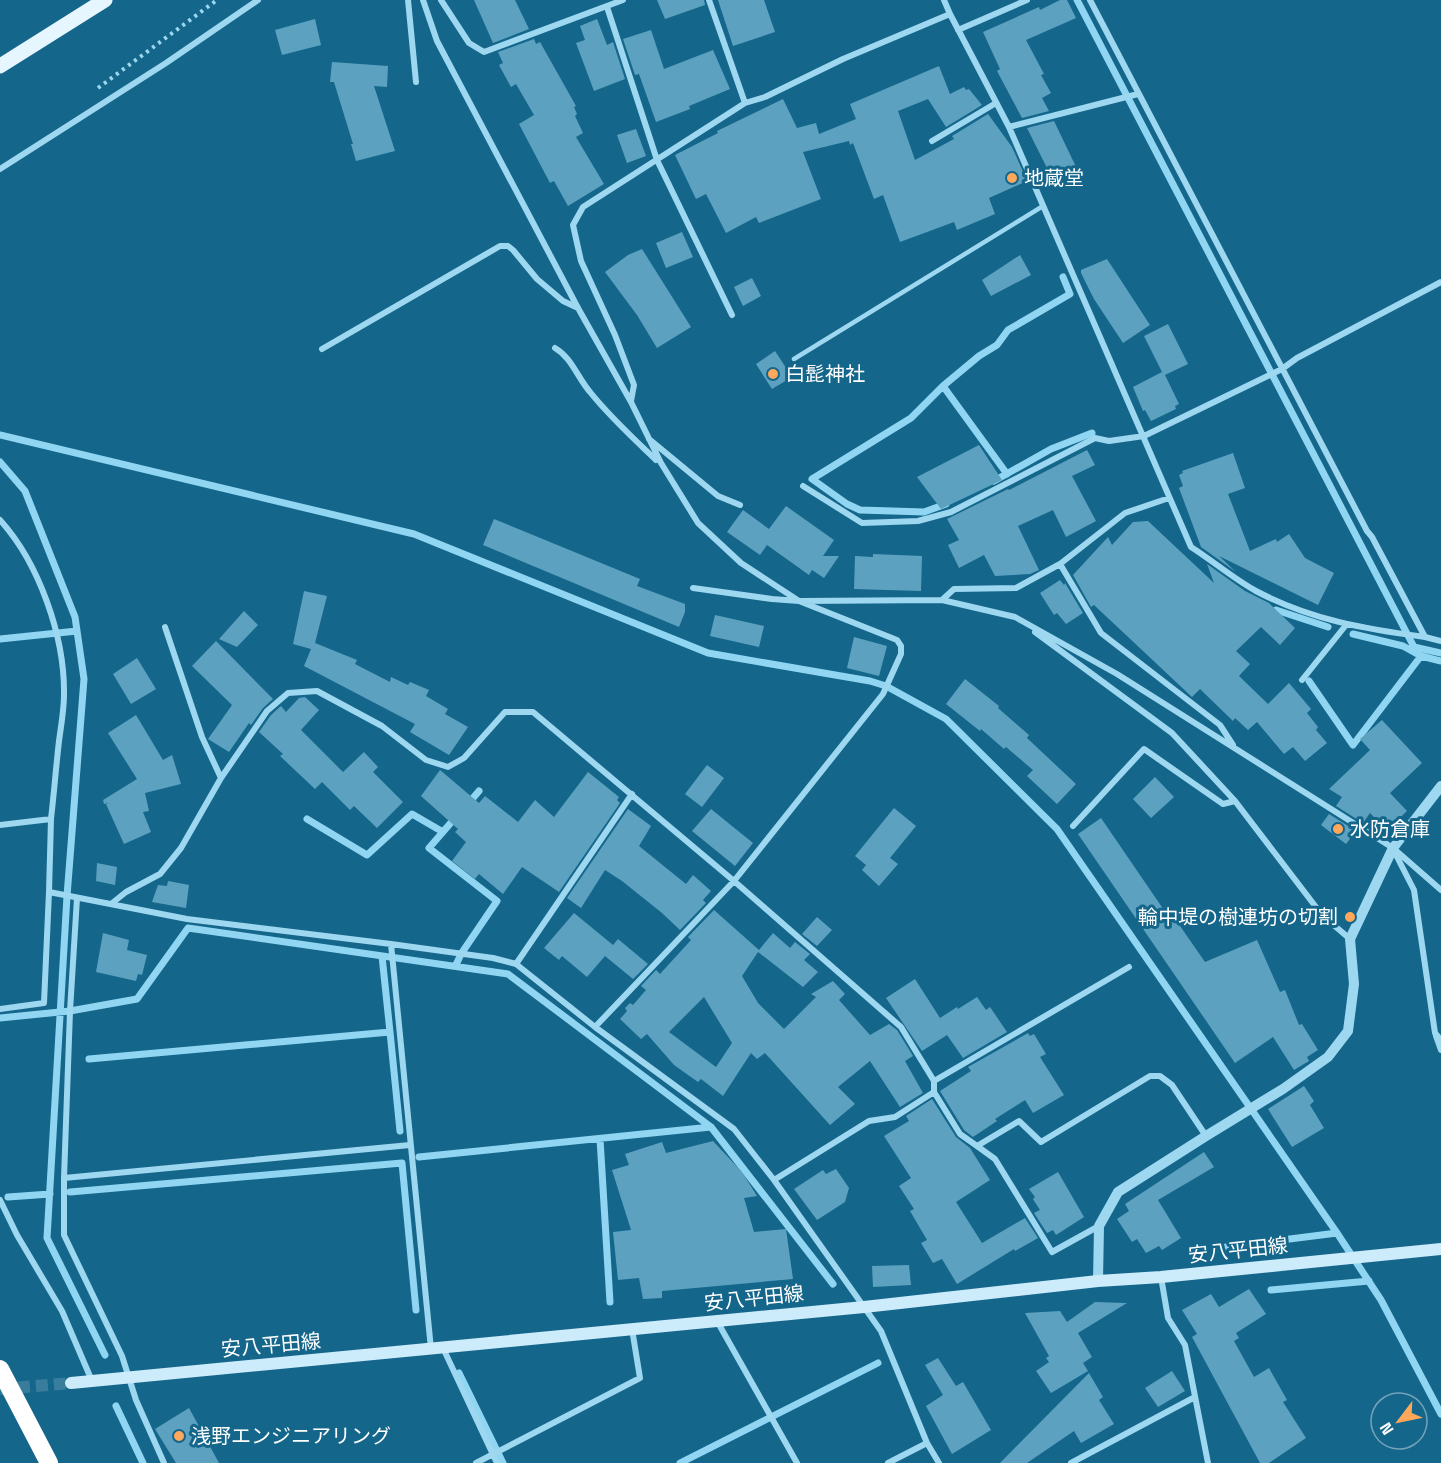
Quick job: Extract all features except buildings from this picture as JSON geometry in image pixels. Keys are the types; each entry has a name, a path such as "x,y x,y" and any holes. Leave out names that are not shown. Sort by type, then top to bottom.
{"highway":[{"path":"0,1369 49,1463"}],"main road":[{"path":"0,66 105,0"},
{"name":"安八平田線","path":"71,1383 864,1307 1098,1281 1161,1278 1441,1250"}],"street":[{"path":"0,169 258,0"},
{"path":"408,0 416,82"},
{"path":"423,0 437,41 578,308 631,402 661,464 698,523 741,563 800,601 897,640 901,646 901,654 883,694 734,881 595,1027"},
{"path":"441,0 470,43 484,52 623,0"},
{"path":"709,0 745,103"},
{"path":"944,0 1009,127 1191,547 1254,590 1285,605 1346,625 1441,641"},
{"path":"958,30 1028,0"},
{"path":"1090,0 1367,531 1425,637"},
{"path":"607,7 657,160 732,315"},
{"path":"631,402 634,386 615,335 581,261 573,225 583,207 745,103 765,97 843,59 950,14"},
{"path":"1009,127 1138,93"},
{"path":"932,141 996,103"},
{"path":"322,349 500,246 508,246 537,279 563,301 578,308"},
{"path":"803,486 862,523 918,521 951,512 1095,438 1109,441 1144,436 1282,369 1297,358 1441,282"},
{"path":"555,348 565,354 588,390 623,430 661,464"},
{"path":"647,437 718,496 740,505"},
{"path":"942,600 954,589 1016,588 1060,564 1125,513 1169,498"},
{"path":"0,520 37,576 51,610 63,660 64,696 51,819 44,1003 0,1009"},
{"path":"1060,564 1101,633 1220,725 1234,748"},
{"path":"693,588 800,601 942,600 1015,617 1117,674 1393,848 1441,890"},
{"path":"1015,617 1172,733 1235,801 1322,915 1350,939"},
{"path":"1302,680 1346,625"},
{"path":"165,627 202,737 221,778"},
{"path":"111,904 126,892 160,874 181,848 221,778 267,711 288,693 317,691 382,726 426,760 448,767 464,758 505,712 533,712 734,881 902,1027 934,1081 934,1092 960,1134 995,1159 1052,1252 1099,1226"},
{"path":"1073,826 1144,749 1223,804 1235,801"},
{"path":"1098,1281 1099,1226 1118,1192 1283,1089 1328,1057 1348,1031 1354,984 1350,939 1393,848 1441,786"},
{"path":"516,964 632,794"},
{"path":"0,825 51,819"},
{"path":"1393,848 1414,890 1435,1033 1441,1050"},
{"path":"49,892 187,919 392,944 494,958 516,964 595,1027 734,1129 774,1180 881,1332 927,1443 939,1463"},
{"path":"76,898 64,1178 64,1234 122,1356 136,1400 164,1463"},
{"path":"392,944 410,1145 437,1349 497,1463"},
{"path":"934,1081 1129,967"},
{"path":"1435,1033 1441,1040"},
{"path":"977,1146 1019,1121 1041,1142 1150,1076 1160,1076 1172,1084 1206,1136"},
{"path":"774,1180 869,1121 895,1117 934,1092"},
{"path":"64,1178 410,1145"},
{"path":"0,1200 17,1235 62,1311 92,1381"},
{"path":"1161,1278 1168,1318 1185,1345 1208,1463"},
{"path":"717,1321 797,1463"},
{"path":"476,1463 640,1378 632,1329"},
{"path":"1071,1463 1195,1397"},
{"path":"888,1463 927,1443"}],"lane":[{"path":"794,359 1043,206"}],"path":[{"path":"91,93 217,0"}],"waterway":[{"path":"1077,0 1414,647 1441,653"},
{"path":"946,504 924,512 860,510 847,504 812,479 911,418 943,386 979,356 997,345 1008,330 1070,294 1063,277"},
{"path":"943,386 1007,474"},
{"path":"994,481 1051,449 1092,433"},
{"path":"0,435 414,534 708,653 870,681 886,686 946,719 1057,829 1381,1300 1441,1414"},
{"path":"0,462 25,491 75,617 84,679 67,896 47,1238 105,1355"},
{"path":"1276,610 1328,627"},
{"path":"0,639 77,631"},
{"path":"1353,634 1403,646 1421,656 1441,661"},
{"path":"1309,681 1353,745 1421,656"},
{"path":"467,805 479,791"},
{"path":"307,819 367,855 412,814 443,832"},
{"path":"455,818 429,848 497,901 456,965"},
{"path":"0,1018 70,1011 137,999 188,928 508,974 711,1127 833,1284"},
{"path":"89,1059 390,1032 382,956"},
{"path":"390,1032 400,1131"},
{"path":"419,1157 711,1127"},
{"path":"600,1139 610,1302"},
{"path":"70,1192 402,1163 416,1310"},
{"path":"8,1197 50,1194"},
{"path":"1219,1248 1337,1233"},
{"path":"1271,1290 1369,1281"},
{"path":"680,1463 878,1363"},
{"path":"459,1373 503,1463"},
{"path":"116,1406 143,1463"}],"tunnel":[{"path":"0,1389 71,1383"}],"place":[{"name":"地蔵堂","path":"1012,178"},
{"name":"白髭神社","path":"773,374"},
{"name":"水防倉庫","path":"1338,829"},
{"name":"輪中堤の樹連坊の切割","path":"1350,917"},
{"name":"浅野エンジニアリング","path":"179,1436"}]}
